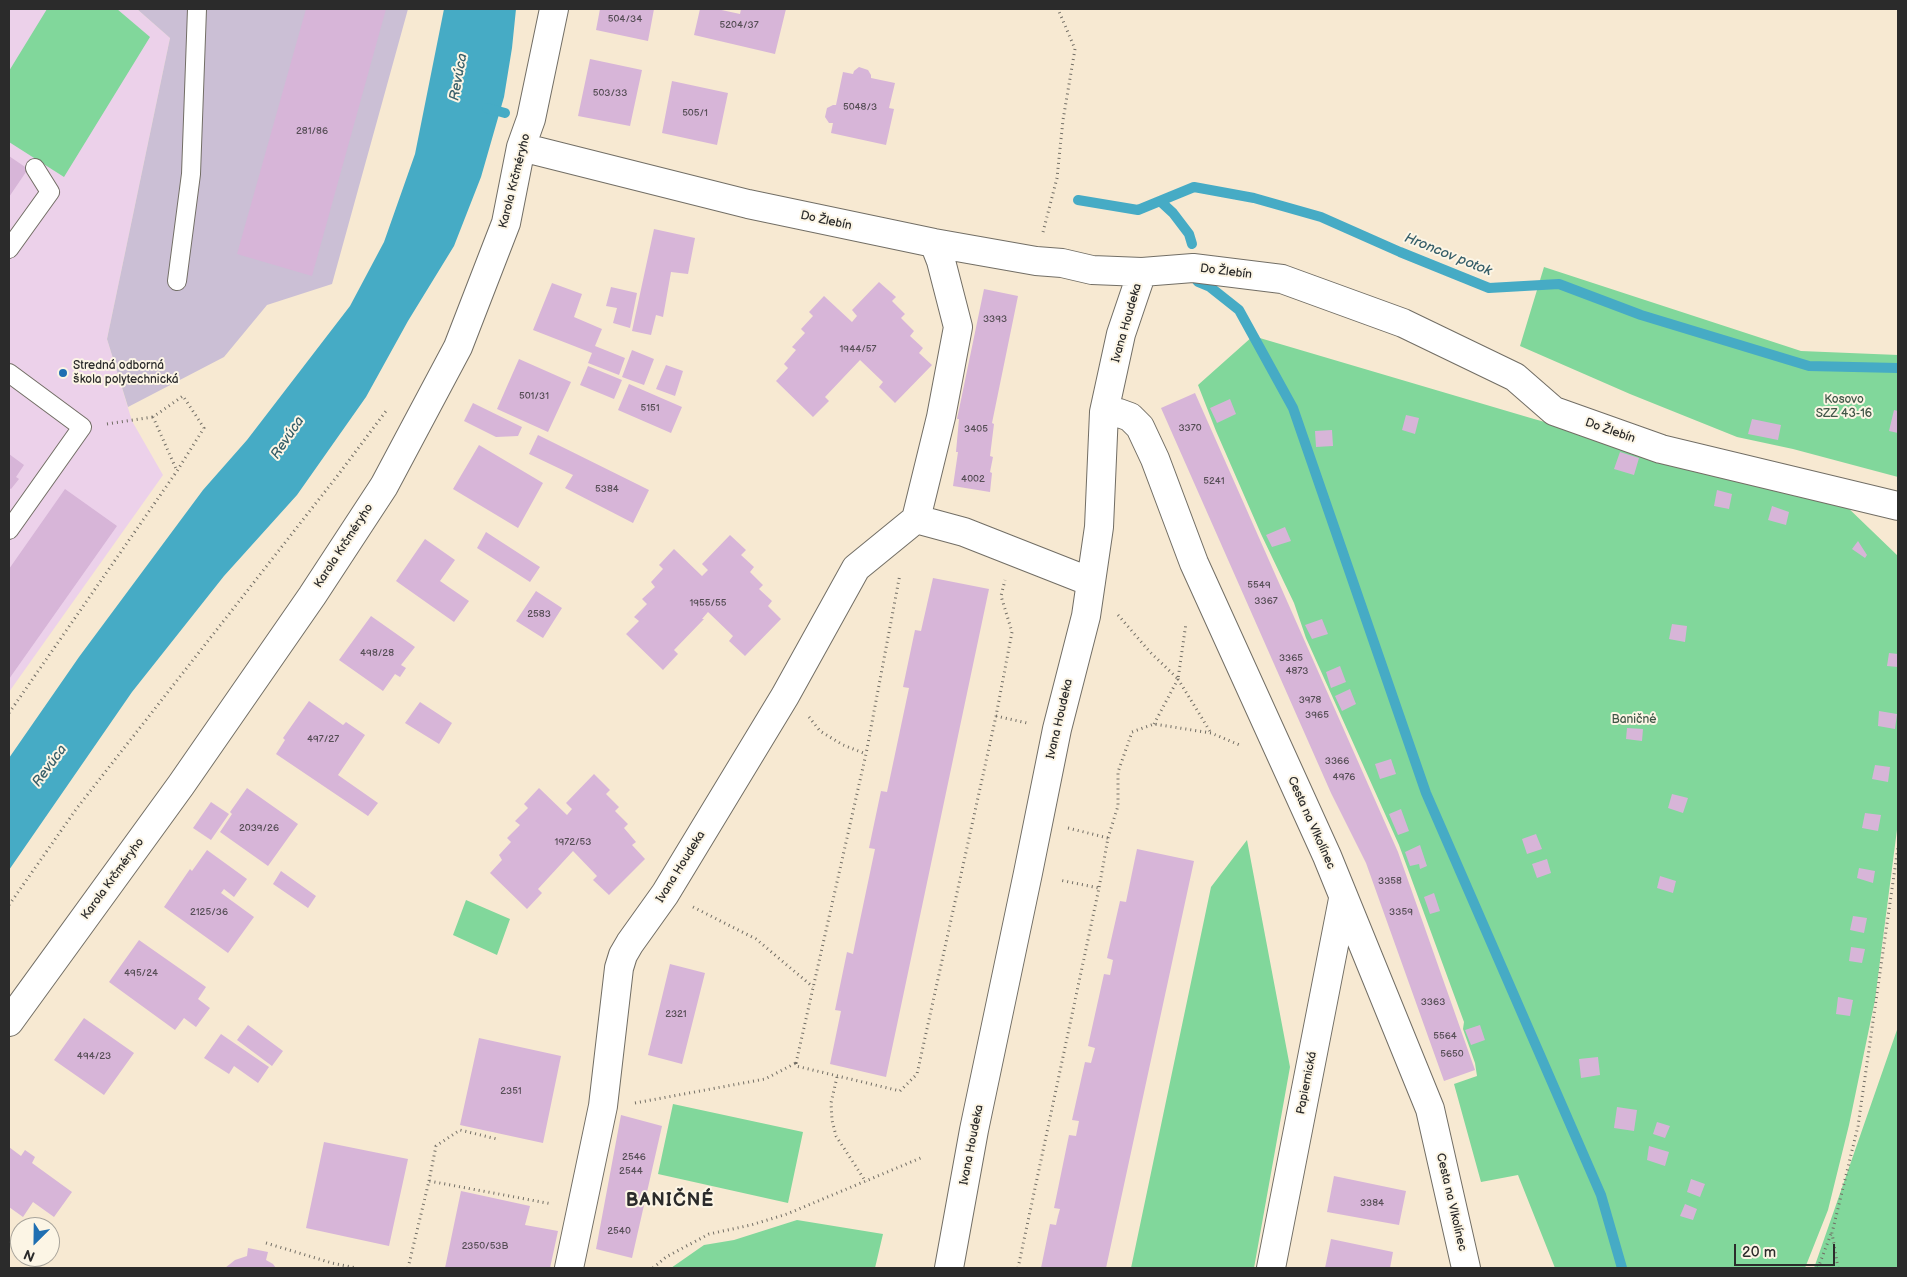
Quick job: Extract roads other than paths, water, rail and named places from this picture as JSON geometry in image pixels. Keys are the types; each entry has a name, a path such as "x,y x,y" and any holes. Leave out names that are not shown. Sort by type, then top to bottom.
{"street":[{"name":"Karola Krčméryho","path":"9,1022 181,785 312,596 384,486 458,347 506,223 554,9"},
{"name":"Do Žlebín","path":"522,147 748,204 934,243 1036,261 1062,263 1092,270 1142,272 1193,268 1282,278 1403,323 1515,377 1554,411 1661,449 1898,506"},
{"path":"934,243 941,261 958,327 941,417 916,519 964,532 1091,582"},
{"name":"Ivana Houdeka","path":"949,1268 974,1130 1057,729 1086,616 1099,527 1104,412 1121,334 1142,272"},
{"name":"Cesta na Vlkolínec","path":"1104,412 1119,413 1130,417 1140,427 1155,459 1194,563 1323,848 1430,1109 1466,1268"},
{"name":"Ivana Houdeka","path":"569,1268 603,1106 619,968 630,943 665,894 785,696 856,568 916,519"},
{"name":"Papiernická","path":"1271,1268 1343,899"}],"lane":[{"path":"177,282 192,174 197,9"},
{"path":"9,249 50,192 35,168"},
{"path":"9,373 82,427 9,530"}],"water":[{"name":"Revúca","path":"444,9 516,9 504,97 481,177 454,246 408,321 366,397 297,495 224,576 132,692 9,870 9,758 79,657 203,490 247,440 350,306 384,242 415,154"}],"waterway":[{"path":"487,108 505,113"},
{"name":"Hroncov potok","path":"1078,200 1138,210 1194,187 1254,198 1321,217 1489,288 1559,284 1641,315 1809,366 1898,368"},
{"path":"1160,201 1173,213 1189,234 1192,244"},
{"path":"1194,277 1198,282 1210,287 1239,310 1293,408 1426,793 1601,1195 1622,1268"}],"place":[{"name":"Stredná odborná škola polytechnická","path":"63,373"}],"district":[{"name":"BANIČNÉ","path":"670,1201"}],"park label":[{"name":"Kosovo SZZ 43-16","path":"1844,407"},
{"name":"Baničné","path":"1634,720"}]}
